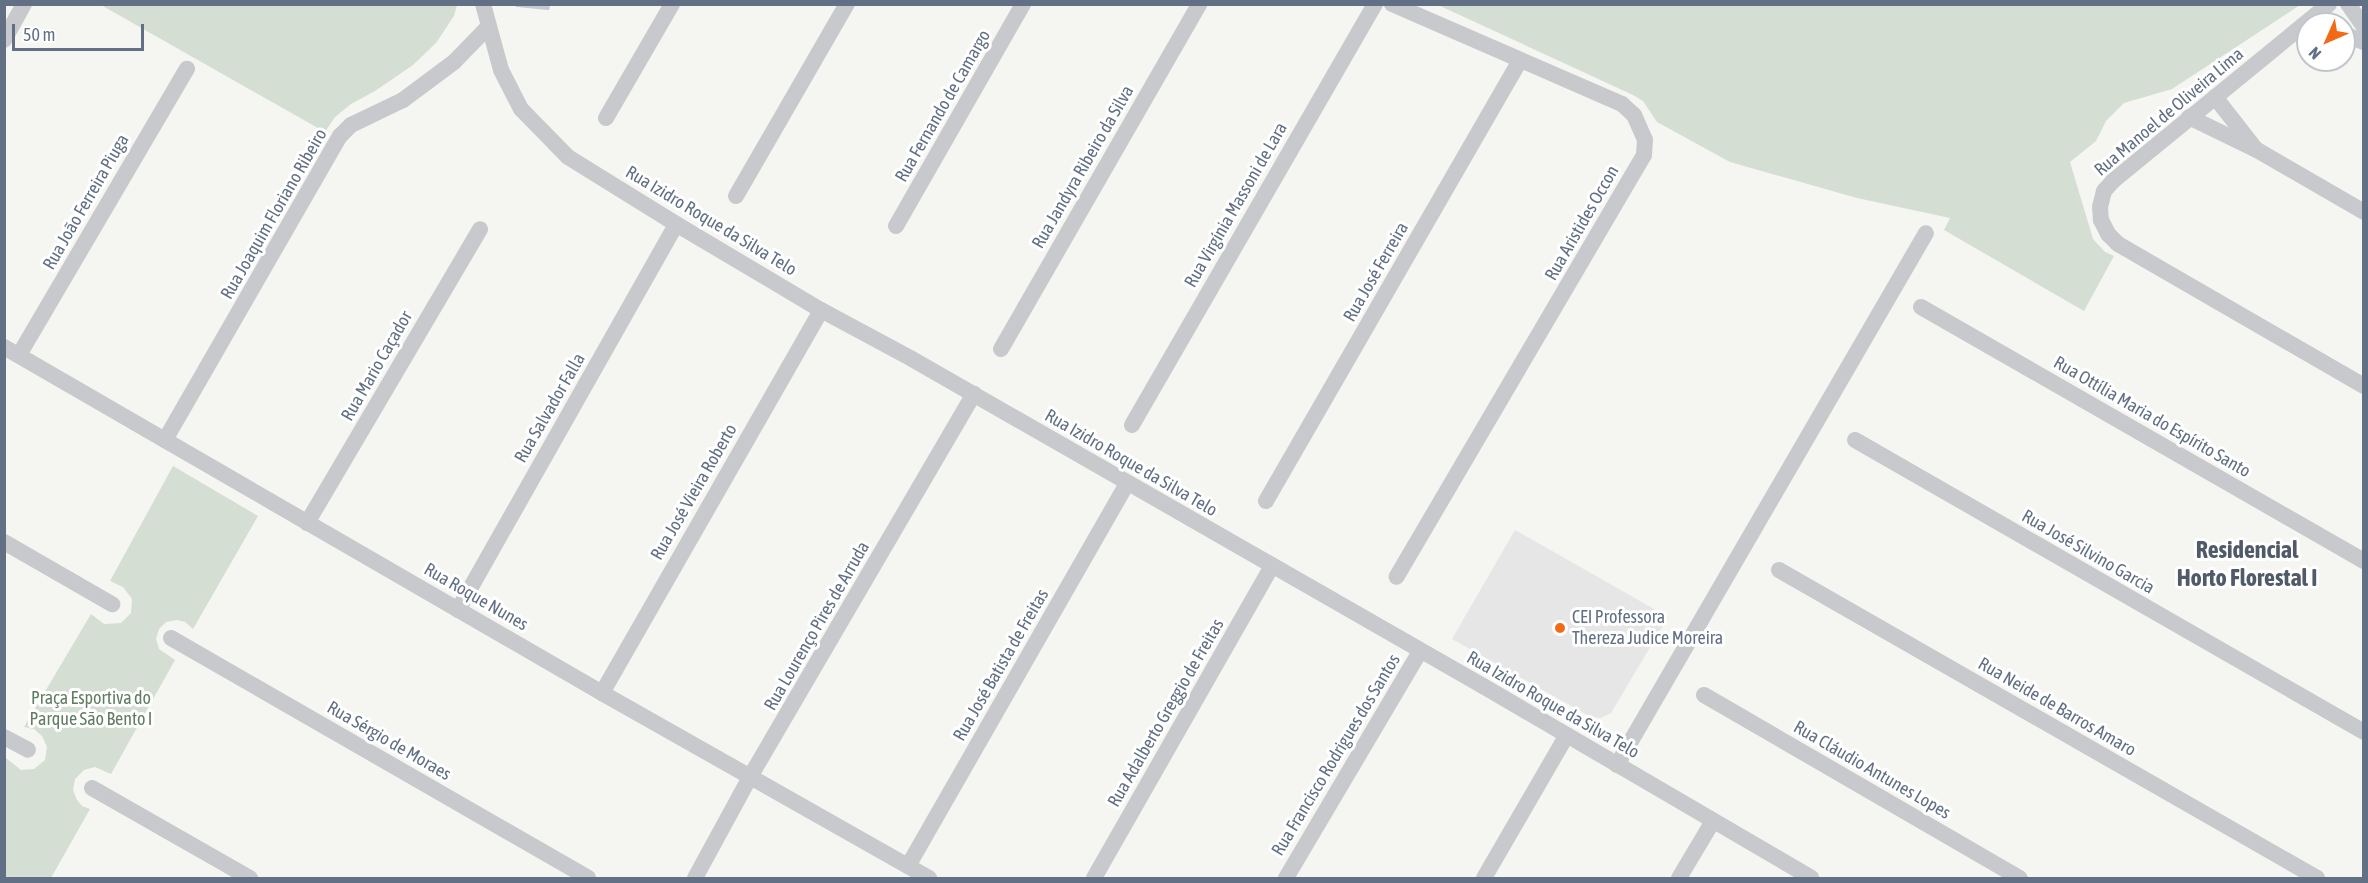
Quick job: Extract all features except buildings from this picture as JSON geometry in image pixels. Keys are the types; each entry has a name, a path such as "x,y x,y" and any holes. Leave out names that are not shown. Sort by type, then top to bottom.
{"street":[{"path":"4,40 24,4"},
{"name":"Rua Izidro Roque da Silva Telo","path":"483,4 501,70 521,109 568,157 821,310 974,394 1567,735 1811,879"},
{"path":"606,118 672,4"},
{"path":"736,196 847,4"},
{"name":"Rua Fernando de Camargo","path":"896,226 1023,4"},
{"name":"Rua Jandyra Ribeiro da Silva","path":"1001,349 1199,4"},
{"name":"Rua Virgínia Massoni de Lara","path":"1132,426 1375,4"},
{"name":"Rua Aristides Occon","path":"1392,4 1519,62 1622,104 1634,115 1645,140 1644,155 1396,577"},
{"path":"2348,4 2364,27"},
{"name":"Rua Joaquim Floriano Ribeiro","path":"165,440 340,136 351,125 403,100 454,62 488,27"},
{"name":"Rua Manoel de Oliveira Lima","path":"2296,37 2189,117 2104,191 2100,207 2108,234 2118,244 2364,386"},
{"name":"Rua José Ferreira","path":"1266,501 1519,62"},
{"name":"Rua João Ferreira Piuga","path":"12,351 187,69"},
{"path":"2215,97 2257,150"},
{"path":"2189,117 2257,150 2364,212"},
{"name":"Rua Salvador Falla","path":"458,610 676,224"},
{"name":"Rua Mario Caçador","path":"307,523 480,229"},
{"path":"1617,765 1926,233"},
{"name":"Rua Ottília Maria do Espírito Santo","path":"1921,307 2364,561"},
{"name":"Rua José Vieira Roberto","path":"602,693 821,310"},
{"name":"Rua Roque Nunes","path":"12,351 602,693 929,879"},
{"name":"Rua Lourenço Pires de Arruda","path":"695,879 750,777 974,394"},
{"name":"Rua José Silvino Garcia","path":"1855,440 2364,732"},
{"name":"Rua José Batista de Freitas","path":"908,866 1127,483"},
{"path":"4,543 112,604"},
{"name":"Rua Adalberto Greggio de Freitas","path":"1094,879 1272,566"},
{"name":"Rua Neide de Barros Amaro","path":"1779,570 2316,879"},
{"name":"Rua Sérgio de Moraes","path":"171,638 588,879"},
{"name":"Rua Francisco Rodrigues dos Santos","path":"1286,879 1420,651"},
{"name":"Rua Cláudio Antunes Lopes","path":"1704,695 2020,879"},
{"path":"1484,879 1567,735"},
{"path":"4,736 28,750"},
{"path":"92,788 250,879"},
{"path":"1679,879 1713,821"}],"shaded area":[{"name":"CEI Professora Thereza Judice Moreira","path":"1515,530 1668,617 1611,713 1601,718 1591,717 1452,639"}],"green space":[{"path":"101,5 457,5 454,16 436,43 413,65 351,104 335,117 325,132"},
{"path":"1438,5 2300,5 2172,89 2124,103 2106,121 2096,141 2070,162 2093,239 2105,252 2114,256 2084,311 1944,230 1950,218 1857,198 1730,162 1657,122 1643,101 1633,95"},
{"name":"Praça Esportiva do Parque São Bento I","path":"173,466 258,516 193,629 185,622 177,620 166,622 159,629 156,639 159,649 175,660 111,774 95,767 84,770 75,779 73,790 77,800 82,806 90,809 51,878 5,878 5,760 6,758 21,770 34,769 45,760 47,747 42,736 34,729 24,727 91,614 104,624 121,623 131,613 132,599 123,587 110,581"}],"waterway":[{"path":"517,4 547,7"}],"place":[{"name":"CEI Professora Thereza Judice Moreira","path":"1560,628"}],"district":[{"name":"Residencial Horto Florestal I","path":"2247,564"}]}
